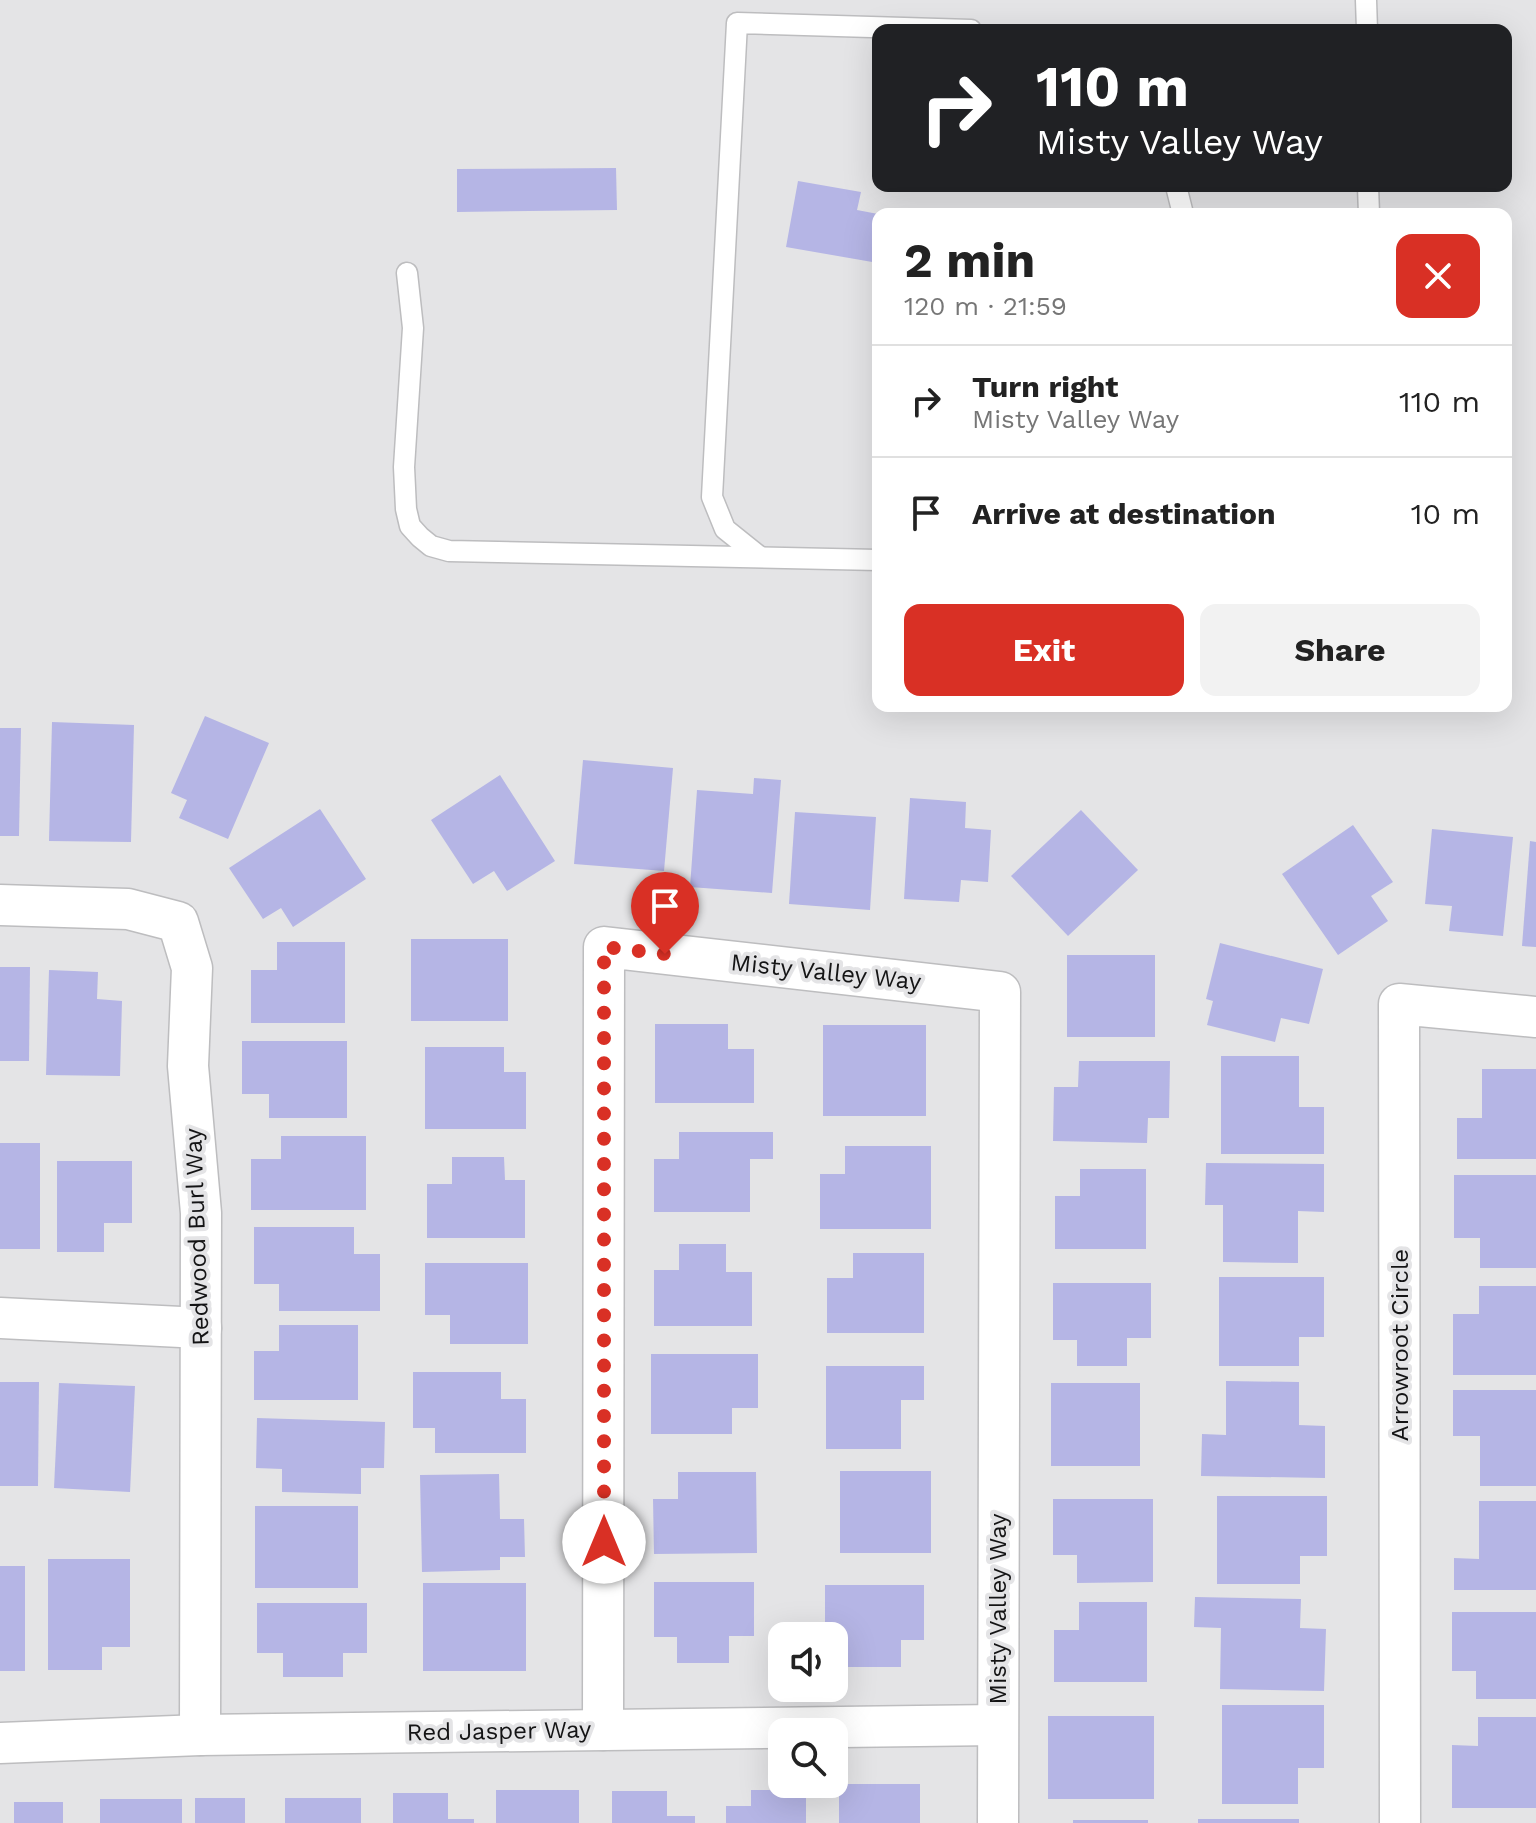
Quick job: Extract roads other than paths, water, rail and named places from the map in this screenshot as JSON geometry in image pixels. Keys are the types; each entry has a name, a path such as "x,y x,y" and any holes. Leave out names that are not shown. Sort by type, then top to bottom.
{"street":[{"name":"Redwood Burl Way","path":"0,905 128,909 178,922 192,968 188,1066 201,1213 200,1735"},
{"name":"Misty Valley Way","path":"603,1730 604,947 1000,992 998,1823"},
{"name":"Arrowroot Circle","path":"1400,1823 1399,1004 1536,1017"},
{"path":"0,1318 201,1328"},
{"name":"Red Jasper Way","path":"0,1743 200,1735 997,1725"}],"lane":[{"path":"1366,0 1367,24"},
{"path":"760,557 725,529 712,497 737,23 872,27"},
{"path":"407,273 413,328 404,488 410,526 431,546 449,551 872,560"}]}
